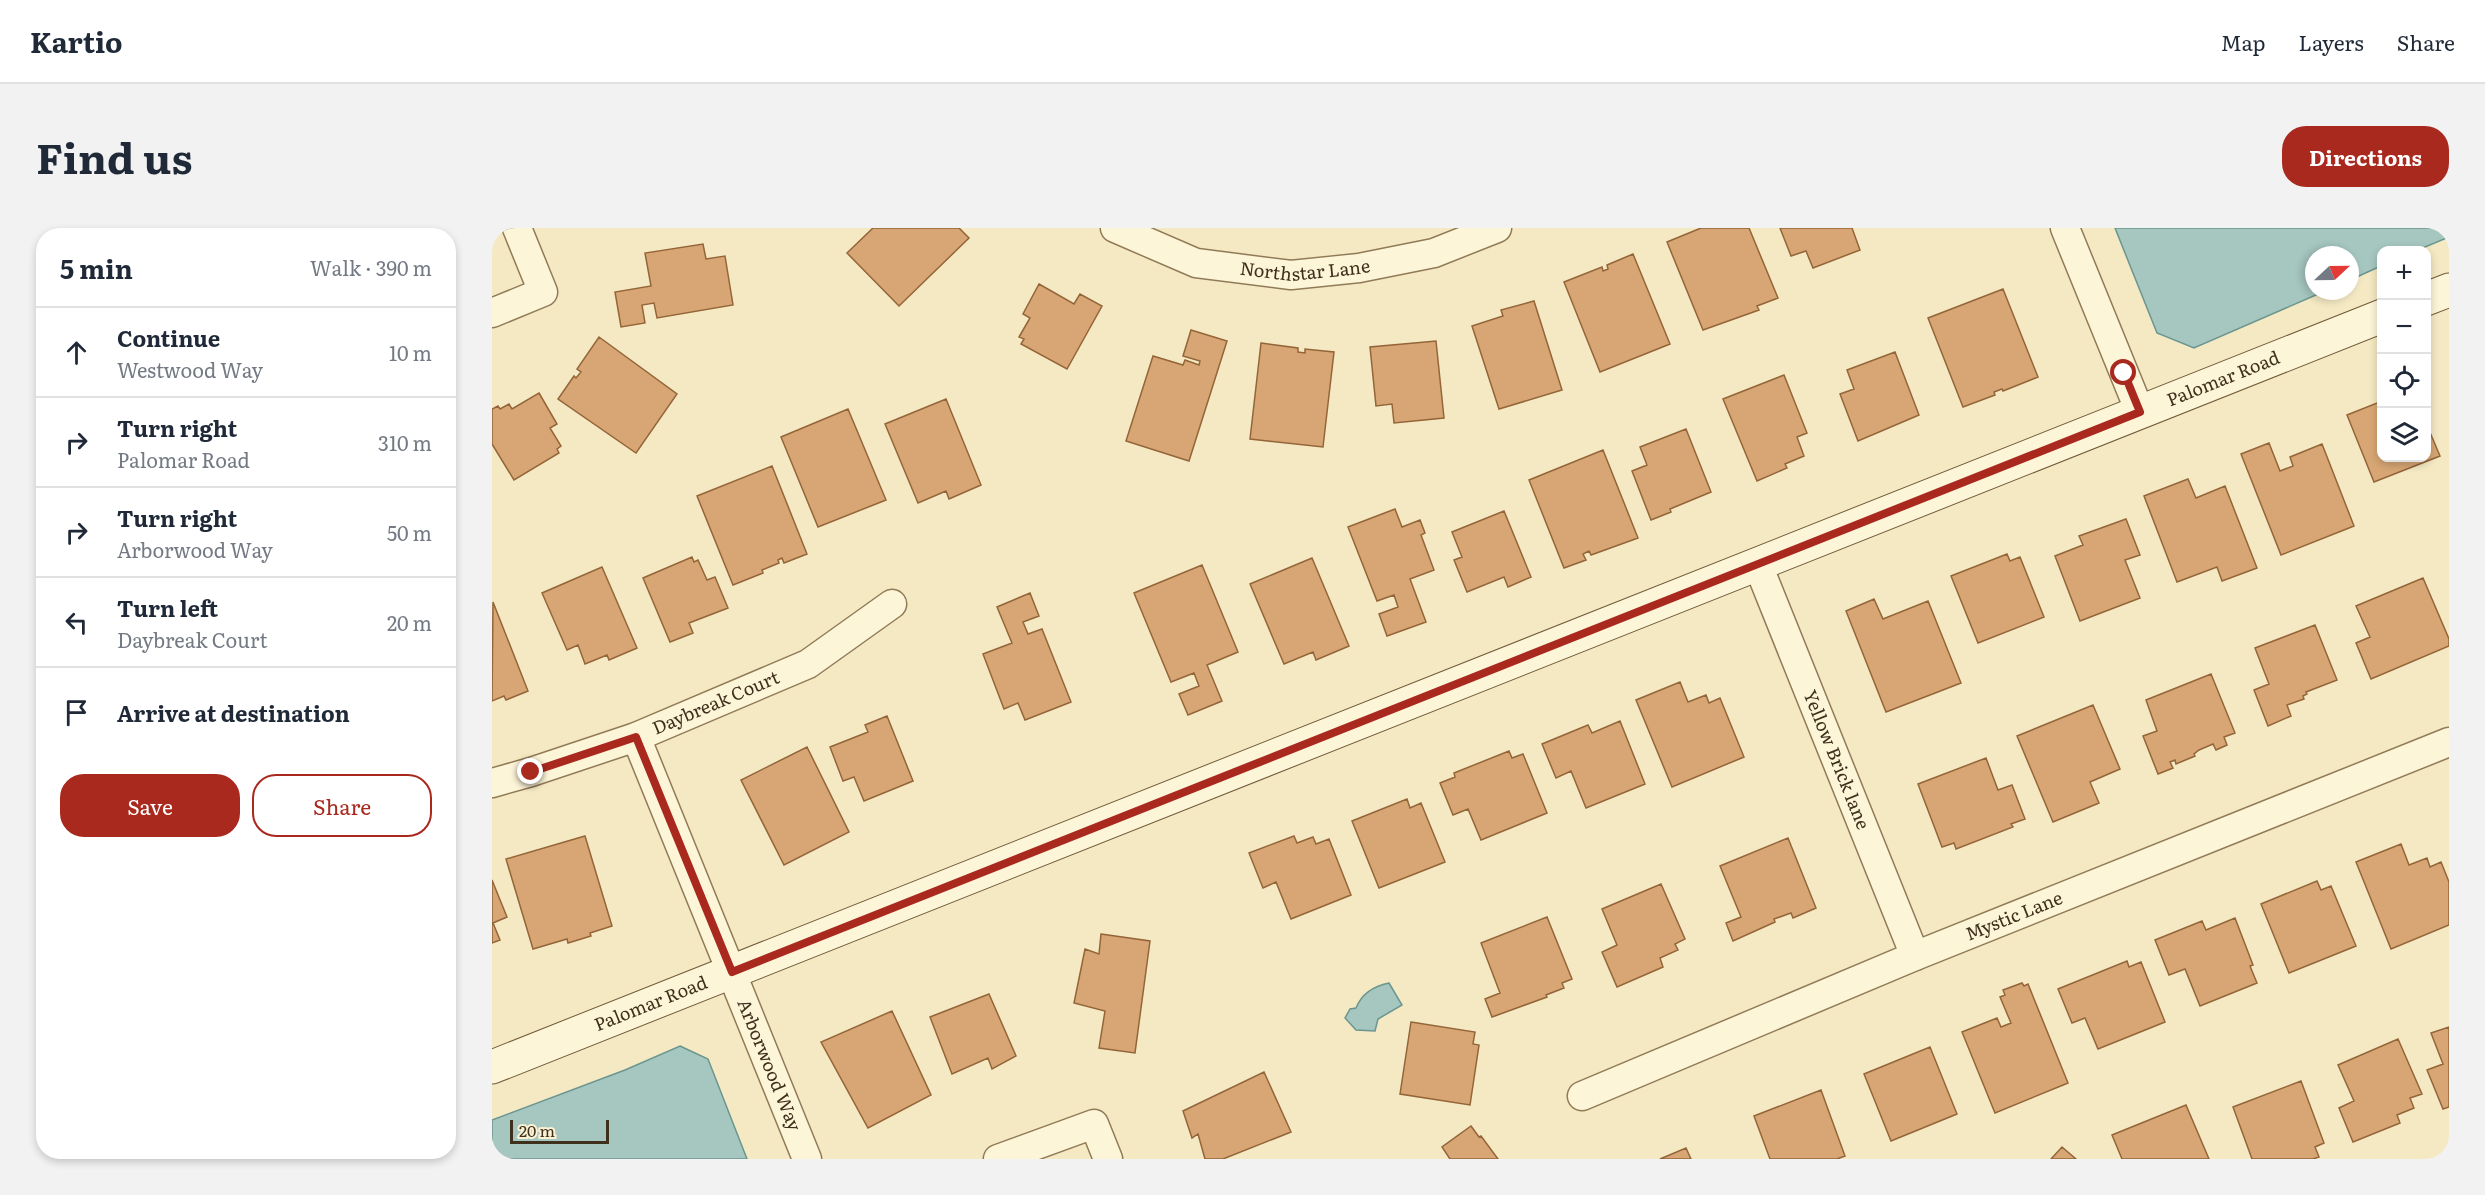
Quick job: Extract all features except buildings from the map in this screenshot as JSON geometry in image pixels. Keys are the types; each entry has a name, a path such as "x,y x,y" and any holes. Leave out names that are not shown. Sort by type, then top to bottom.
{"street":[{"path":"492,313 543,292 517,228"},
{"name":"Northstar Lane","path":"1115,228 1196,263 1291,275 1359,268 1434,253 1497,228"},
{"path":"2065,228 2140,412"},
{"path":"2431,297 2449,290"},
{"name":"Palomar Road","path":"492,1067 2377,318"},
{"name":"Yellow Brick lane","path":"1758,565 1915,956"},
{"name":"Daybreak Court","path":"492,783 636,737 808,664 892,604"},
{"name":"Arborwood Way","path":"636,737 807,1159"},
{"name":"Mystic Lane","path":"1582,1096 1915,956 2449,742"},
{"path":"998,1159 1094,1124 1108,1159"}],"water":[{"path":"2115,228 2449,228 2449,237 2428,246 2377,246 2377,268 2359,276 2359,246 2305,246 2305,300 2194,348 2157,333"},
{"path":"1389,983 1402,1005 1378,1019 1375,1031 1356,1030 1345,1018 1350,1009 1356,1008 1369,991"},
{"path":"680,1046 708,1059 747,1159 492,1159 492,1120 625,1070"}],"route":[{"path":"531,772 636,737 732,972 2140,412 2124,373"}]}
